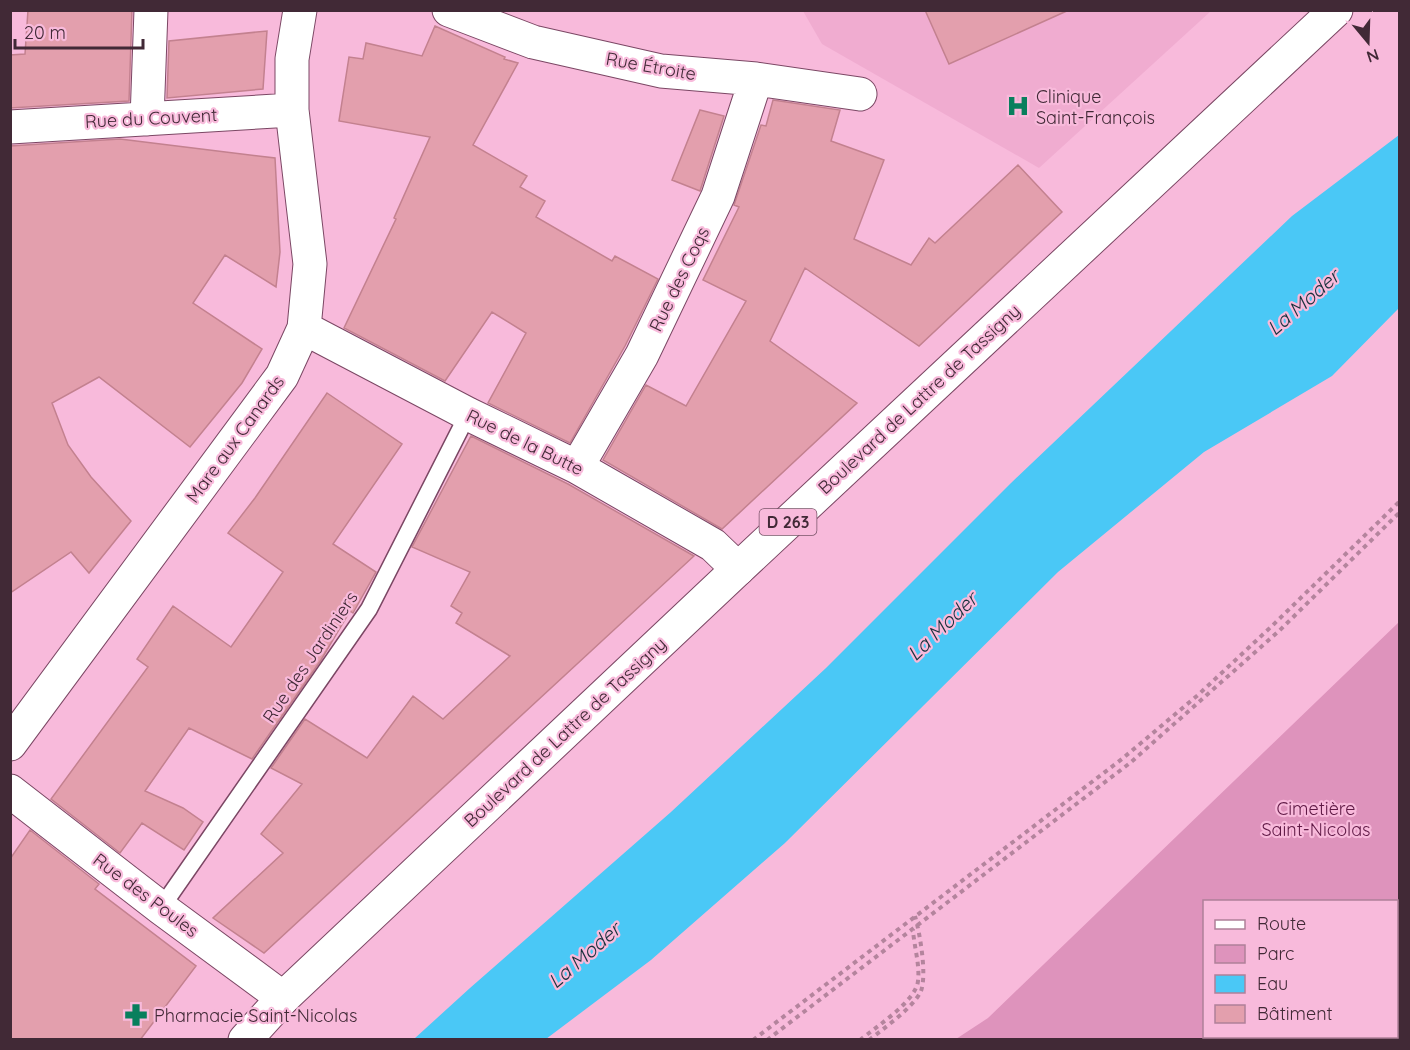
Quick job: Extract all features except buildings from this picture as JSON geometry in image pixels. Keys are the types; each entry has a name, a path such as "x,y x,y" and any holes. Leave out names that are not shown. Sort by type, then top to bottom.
{"street":[{"path":"147,119 151,10"},
{"name":"Mare aux Canards","path":"10,744 282,376 304,328 310,264 292,110 291,59 300,10"},
{"name":"Rue Étroite","path":"449,10 533,42 661,71 756,80 860,94"},
{"name":"Boulevard de Lattre de Tassigny","path":"244,1040 283,998 1336,10"},
{"name":"Rue des Coqs","path":"577,467 642,355 718,196 756,80"},
{"name":"Rue du Couvent","path":"10,127 292,110"},
{"name":"Rue de la Butte","path":"304,328 468,414 577,467 713,545 738,569"},
{"name":"Rue des Poules","path":"10,791 161,908 283,998"}],"lane":[{"name":"Rue des Jardiniers","path":"161,908 369,609 468,414"}],"path":[{"path":"753,1040 1122,759 1198,695 1273,626 1400,501"},
{"path":"767,1040 1130,763 1279,631 1400,512"},
{"path":"869,1040 920,994 924,980 915,916"},
{"path":"860,1040 905,1004 915,992 918,982 912,929"}],"shaded area":[{"name":"Clinique Saint-François","path":"803,11 1211,11 1039,168 822,44"}],"green space":[{"name":"Cimetière Saint-Nicolas","path":"1399,622 1399,1039 956,1039 988,1018"}],"water":[{"name":"La Moder","path":"1399,135 1399,308 1332,376 1204,452 1058,572 785,843 651,960 546,1039 414,1039 671,812 826,668 1011,483 1292,216"}],"place":[{"name":"Clinique Saint-François","path":"1018,106"},
{"name":"Pharmacie Saint-Nicolas","path":"136,1015"}]}
